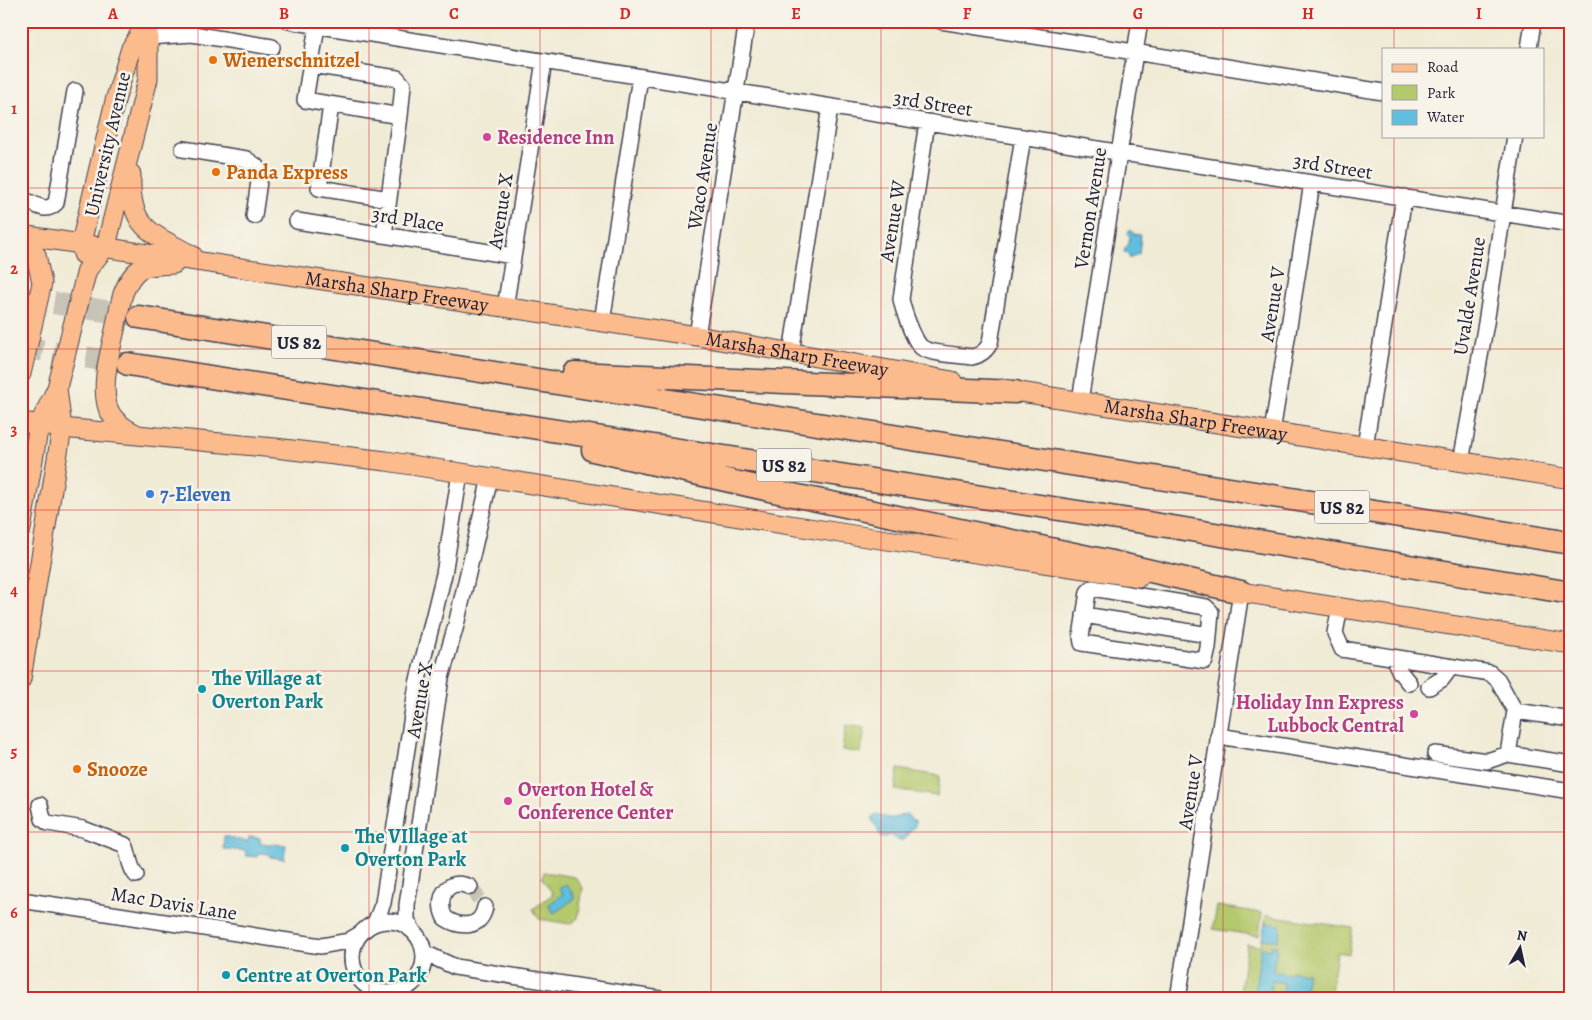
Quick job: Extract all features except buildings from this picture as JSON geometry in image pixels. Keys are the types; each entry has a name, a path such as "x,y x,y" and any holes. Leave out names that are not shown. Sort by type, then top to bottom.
{"highway":[{"name":"US 82","path":"139,317 1571,543"},
{"name":"US 82","path":"128,364 432,413 1136,520 1571,593"},
{"path":"459,368 1015,392"},
{"path":"432,413 774,491 1112,562 1241,592"}],"main road":[{"name":"University Avenue","path":"21,679 62,428 57,388 87,270 106,246 133,140 148,78 148,27"},
{"name":"University Avenue","path":"87,270 81,243 111,119 130,48 148,27"},
{"path":"133,140 132,200 141,222 155,235 202,261"},
{"name":"Marsha Sharp Freeway","path":"21,235 106,246 697,336 1015,392 1571,479"},
{"path":"21,243 36,255 42,283 21,374"},
{"path":"139,435 123,428 113,418 107,406 106,372 123,294 132,278 140,270 153,266 202,261"},
{"name":"University Avenue","path":"21,529 30,423 57,388"},
{"path":"30,423 62,428 275,448 386,461 890,541 1241,592 1571,644"}],"street":[{"name":"3rd Street","path":"289,21 1571,224"},
{"name":"Waco Avenue","path":"697,336 747,21"},
{"path":"941,21 1382,92"},
{"name":"Vernon Avenue","path":"1080,401 1140,21"},
{"path":"1529,48 1533,21"},
{"path":"317,26 305,100 400,116"},
{"path":"148,27 272,47"},
{"name":"Avenue X","path":"505,308 544,61"},
{"path":"311,65 397,78 404,85 384,235"},
{"path":"602,322 640,77"},
{"path":"21,205 46,209 53,206 58,199 75,91"},
{"path":"331,104 319,188 389,199"},
{"path":"790,353 830,107"},
{"name":"Avenue W","path":"927,122 901,291 903,309 921,347 972,357 978,356 990,343 1023,137"},
{"name":"Uvalde Avenue","path":"1461,462 1486,323 1515,138"},
{"path":"183,149 246,159 256,166 260,174 254,216"},
{"name":"Avenue V","path":"1272,432 1312,183"},
{"path":"1365,447 1404,197"},
{"path":"21,198 39,208"},
{"name":"3rd Place","path":"297,221 513,256"},
{"name":"Avenue X","path":"375,923 383,903 417,684 444,574 460,474"},
{"name":"Avenue X","path":"413,931 408,920 407,905 441,678 456,625 490,478"},
{"path":"1166,600 1169,582"},
{"path":"1207,648 1211,612 1206,606 1092,588 1088,592 1081,637 1082,643 1207,648 1232,651"},
{"name":"Avenue V","path":"1178,999 1241,592"},
{"path":"1340,607 1335,633 1342,649 1490,673 1498,680 1515,711 1508,754"},
{"path":"1084,615 1207,648"},
{"path":"1393,657 1408,683"},
{"path":"1429,687 1442,679 1451,667"},
{"path":"1515,711 1571,719"},
{"path":"1218,736 1571,791"},
{"path":"1435,754 1487,761 1508,754 1571,764"},
{"path":"40,805 40,812 48,823 83,829 125,845 130,866 136,875"},
{"path":"470,887 454,885 444,892 440,905 445,918 458,925 472,924 482,917 485,907"},
{"name":"Mac Davis Lane","path":"21,900 320,946"},
{"path":"354,970 352,951 360,934 367,927 375,923 392,921 407,926 413,931 427,954 456,967 660,999"},
{"path":"320,946 348,941 360,934"},
{"path":"320,946 344,958 372,994 380,992 394,995 429,971 456,967"},
{"path":"417,978 424,960 424,950"}],"green space":[{"path":"846,725 865,728 861,753 842,750"},
{"path":"898,769 940,776 937,796 895,790"},
{"path":"544,872 575,877 583,888 578,918 570,924 539,919 533,909 553,894 542,878"},
{"path":"1217,906 1262,913 1259,936 1213,929"},
{"path":"1266,915 1353,928 1349,954 1337,952 1330,999 1239,999 1247,944 1261,946"}],"water":[{"path":"1131,230 1134,234 1141,235 1139,254 1129,258 1129,255 1124,252 1130,237 1127,233"},
{"path":"877,814 892,818 908,814 911,820 915,821 915,826 903,840 898,840 891,835 883,837 873,820 873,817"},
{"path":"224,836 248,842 249,837 260,838 260,843 286,845 284,859 259,853 257,857 246,856 246,851 223,849"},
{"path":"566,884 574,895 573,900 554,913 548,905 563,894 559,889"},
{"path":"1265,923 1281,925 1278,941 1262,939"},
{"path":"1271,945 1277,946 1273,971 1290,974 1291,971 1308,973 1303,999 1282,999 1284,983 1272,981 1269,999 1262,999 1262,996 1254,995 1261,948 1270,950"}],"tunnel":[{"path":"21,298 138,316"},
{"path":"21,347 128,364"},
{"path":"470,887 485,907"}],"place":[{"name":"Wienerschnitzel","path":"213,60"},
{"name":"Residence Inn","path":"487,137"},
{"name":"Panda Express","path":"216,172"},
{"name":"7-Eleven","path":"150,494"},
{"name":"The Village at Overton Park","path":"202,689"},
{"name":"Holiday Inn Express Lubbock Central","path":"1414,714"},
{"name":"Snooze","path":"77,769"},
{"name":"Overton Hotel & Conference Center","path":"508,801"},
{"name":"The VIllage at Overton Park","path":"345,848"},
{"name":"Centre at Overton Park","path":"226,975"}]}
